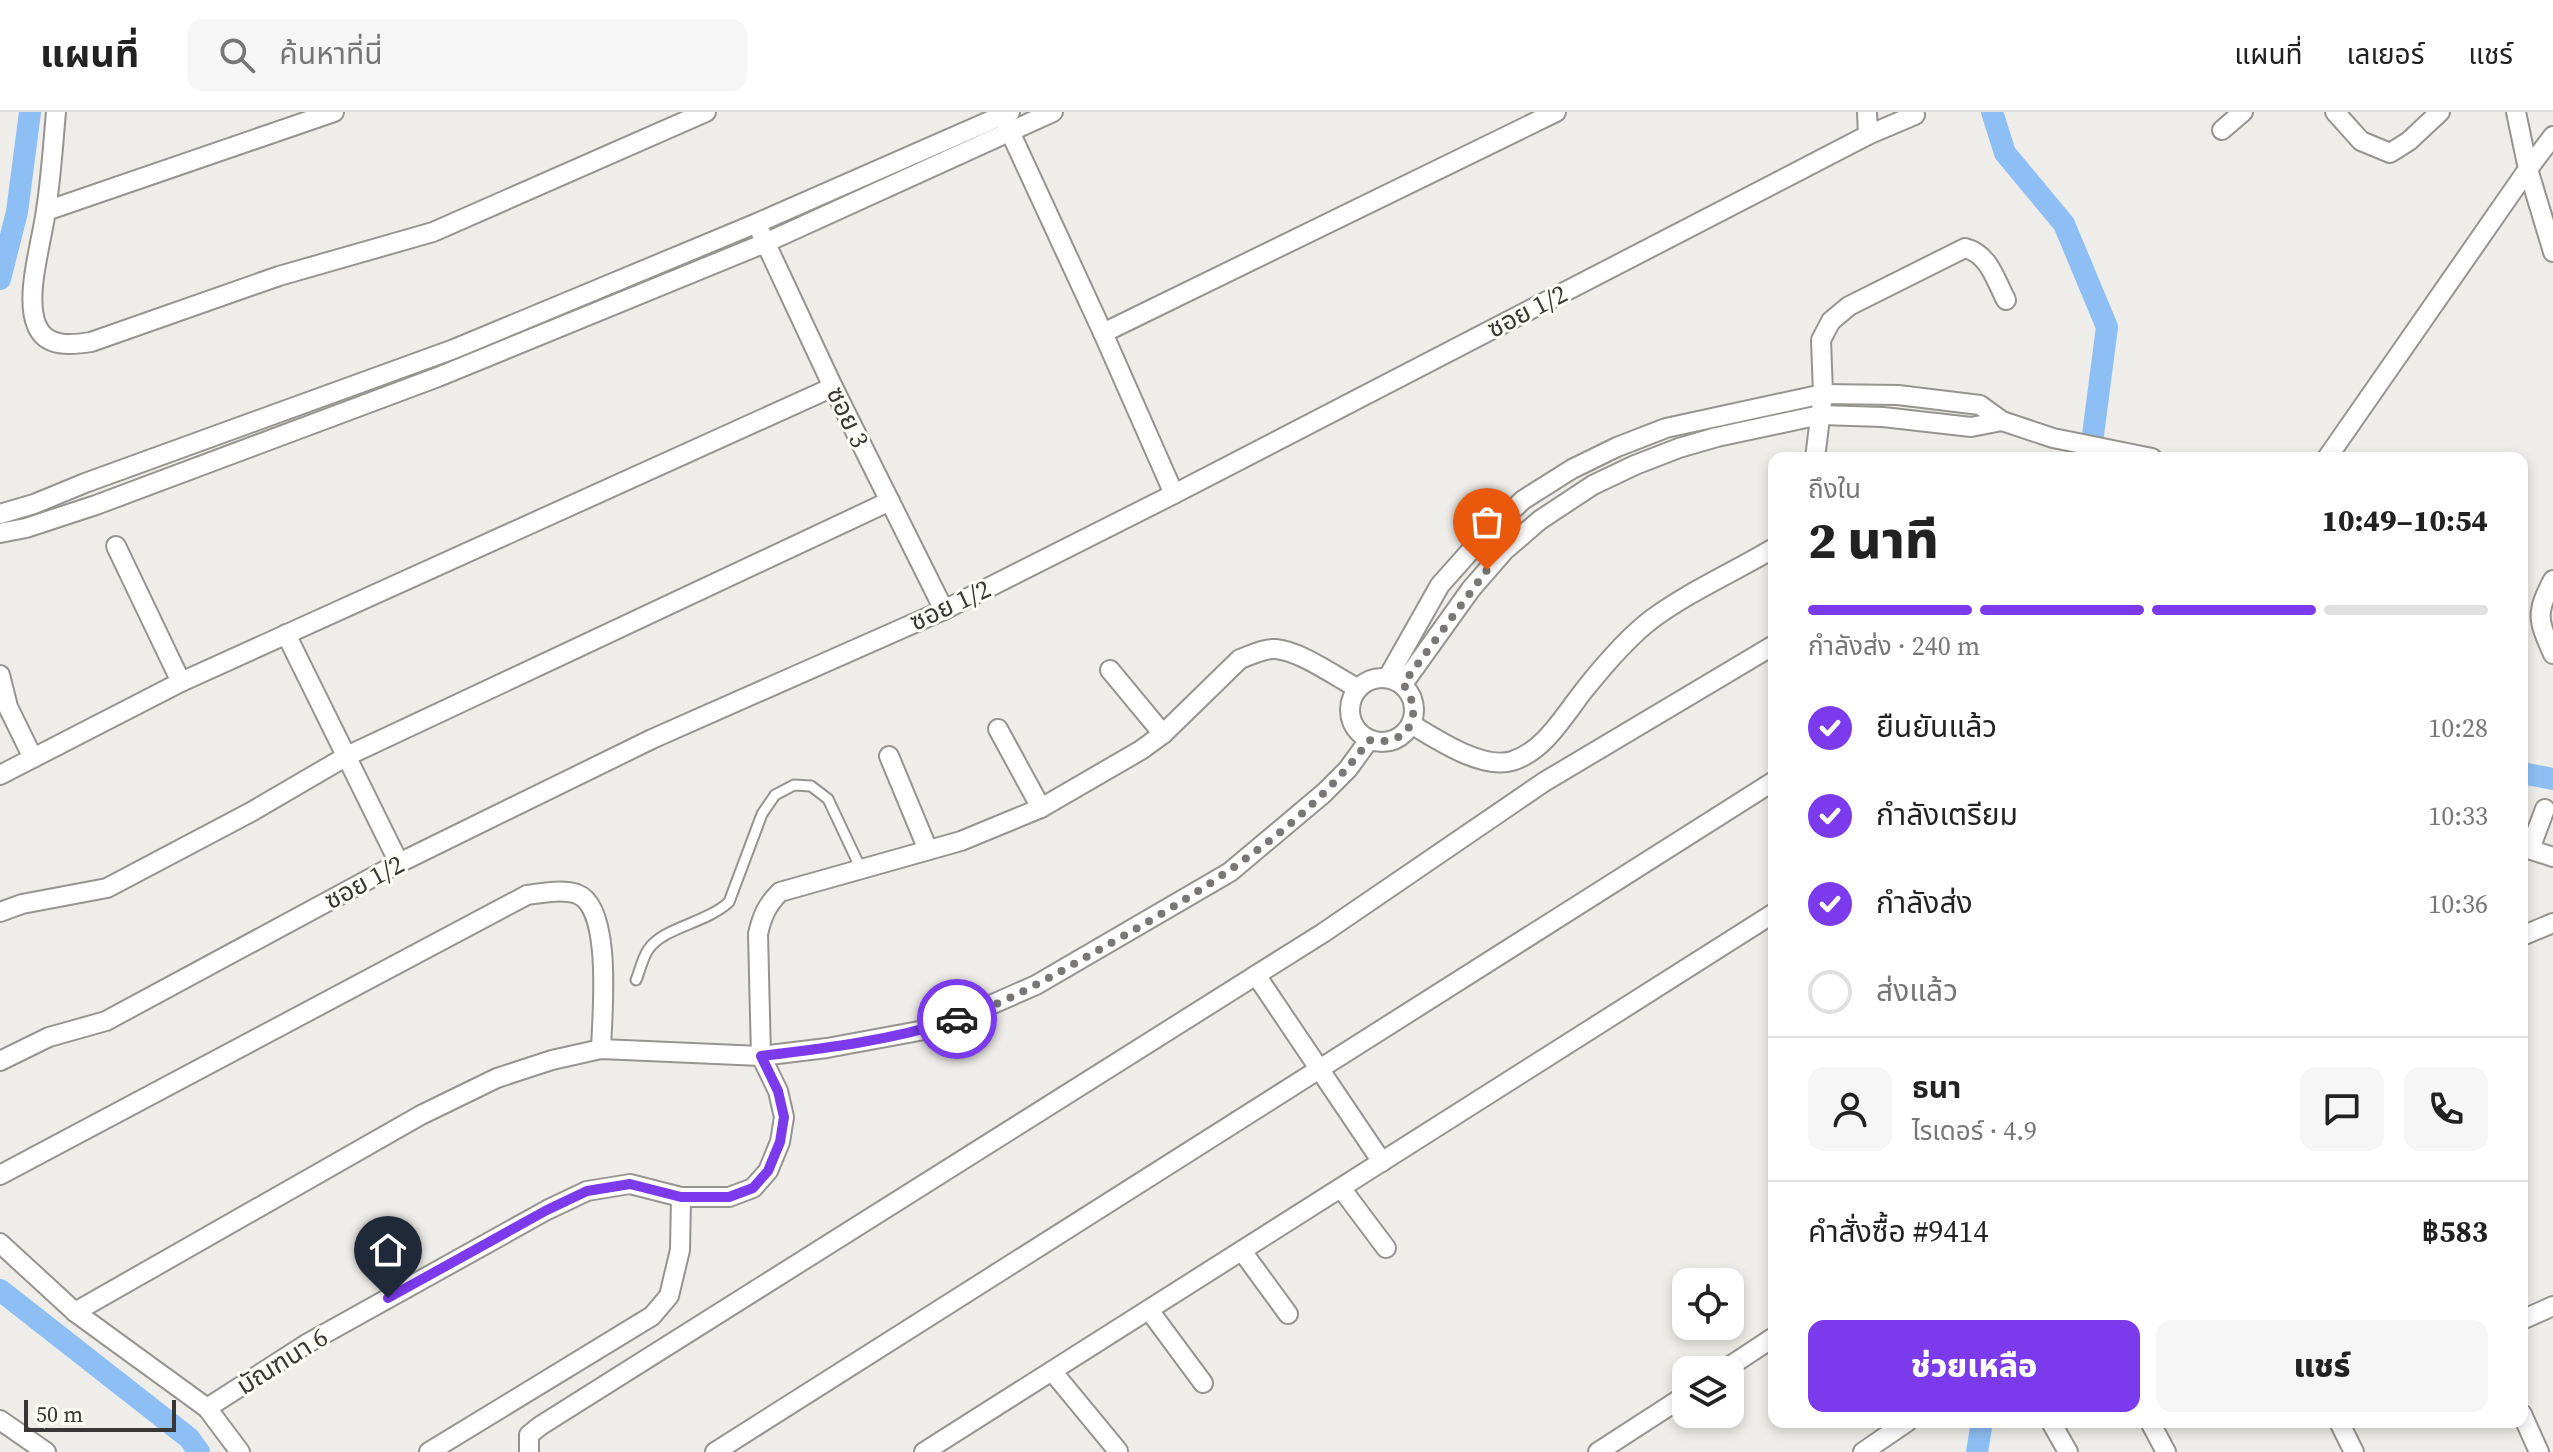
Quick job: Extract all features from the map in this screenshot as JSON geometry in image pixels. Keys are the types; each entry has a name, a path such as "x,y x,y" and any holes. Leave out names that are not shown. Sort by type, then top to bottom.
{"street":[{"path":"56,112 46,211 32,302 37,328 54,343 68,345 91,342 279,276 433,232 706,112"},
{"path":"46,211 334,112"},
{"path":"0,514 454,349 1007,120 1053,112"},
{"path":"1103,333 1556,112"},
{"path":"1867,112 1868,135"},
{"path":"2222,130 2243,112"},
{"path":"2335,112 2361,141 2390,153 2409,141 2440,112"},
{"path":"2516,112 2528,169 2553,252"},
{"name":"ซอย 1/2","path":"0,1061 49,1037 106,1021 399,863 652,739 944,610 1868,135 1915,115"},
{"path":"0,533 26,528 96,505 423,383 765,243 1007,120"},
{"path":"1007,120 1174,494"},
{"path":"2331,452 2553,136"},
{"name":"ซอย 3","path":"757,223 833,387 944,610"},
{"path":"1816,452 1823,394 1821,340 1831,321 1849,306 1965,248 1977,251 1986,260 2006,300"},
{"path":"0,775 181,682 833,387"},
{"path":"1396,681 1440,585 1471,549 1523,500 1572,469 1651,433 1823,394 1898,395 1980,405 2002,421 2053,438 2118,452"},
{"path":"1396,681 1504,551 1529,529 1593,485 1658,456 1717,437 1820,415 1883,417 1971,427 2002,421"},
{"path":"1651,433 1658,456"},
{"path":"0,912 22,904 107,888 251,812 347,756 890,501"},
{"path":"1512,510 1529,529"},
{"path":"116,546 181,682"},
{"path":"1411,724 1457,750 1498,763 1513,761 1549,735 1615,654 1652,619 1768,551"},
{"path":"2553,580 2538,614 2553,654"},
{"path":"286,634 399,863"},
{"path":"761,1056 758,934 762,916 780,892 961,841 1041,808 1163,734 1240,659 1274,648 1290,652 1357,688"},
{"path":"529,1452 529,1435 540,1426 1323,933 1544,782 1768,649"},
{"path":"1110,670 1163,734"},
{"path":"0,675 8,707 33,758"},
{"path":"1371,679 1396,681 1412,696 1415,710 1404,734 1381,742 1369,740 1357,731 1350,717 1350,702 1357,688 1371,679"},
{"path":"998,729 1041,808"},
{"path":"75,1312 421,1115 497,1078 552,1060 601,1049 761,1056 827,1048 919,1031 963,1017 1036,985 1230,872 1324,793 1348,769 1369,740"},
{"path":"889,756 928,850"},
{"path":"715,1452 1768,785"},
{"path":"2528,844 2545,809"},
{"path":"2528,849 2553,857"},
{"path":"0,1175 495,909 527,895 557,892 578,894 592,905 602,947 601,1049"},
{"path":"924,1452 1768,917"},
{"path":"2528,933 2553,923"},
{"path":"1256,975 1382,1162"},
{"name":"มัณฑนา 6","path":"207,1408 308,1343 547,1210 587,1191 630,1184 681,1197 729,1197 753,1188 768,1171 780,1142 784,1117 778,1091 761,1056"},
{"path":"1341,1188 1386,1248"},
{"path":"429,1452 652,1316 669,1296 680,1250 681,1197"},
{"path":"0,1243 75,1312 207,1408 240,1452"},
{"path":"1242,1251 1288,1314"},
{"path":"2528,1317 2553,1306"},
{"path":"1149,1310 1203,1383"},
{"path":"1744,1357 1768,1341"},
{"path":"1052,1371 1118,1451"},
{"path":"1598,1452 1672,1404"},
{"path":"0,1420 43,1451"},
{"path":"2528,1427 2539,1452"},
{"path":"1863,1452 1898,1428"},
{"path":"2054,1428 2068,1452"},
{"path":"2153,1428 2166,1452"},
{"path":"2342,1428 2354,1452"}],"lane":[{"path":"636,980 648,951 659,938 700,922 729,902 762,814 775,795 794,785 811,786 828,799 861,869"}],"waterway":[{"path":"0,279 17,212 30,112"},
{"path":"1992,112 2005,153 2064,224 2107,327 2091,452"},
{"path":"2528,774 2553,779"},
{"path":"0,1290 189,1438 199,1452"},
{"path":"1977,1452 1981,1428"}],"way so far":[{"path":"957,1019 1036,985 1230,872 1324,793 1348,769 1369,740 1394,740 1404,734 1415,710 1412,696 1403,684 1487,570"}],"route":[{"path":"388,1298 587,1191 630,1184 681,1197 729,1197 753,1188 768,1171 780,1142 784,1117 778,1091 761,1056 827,1048 919,1031 957,1019"}]}
